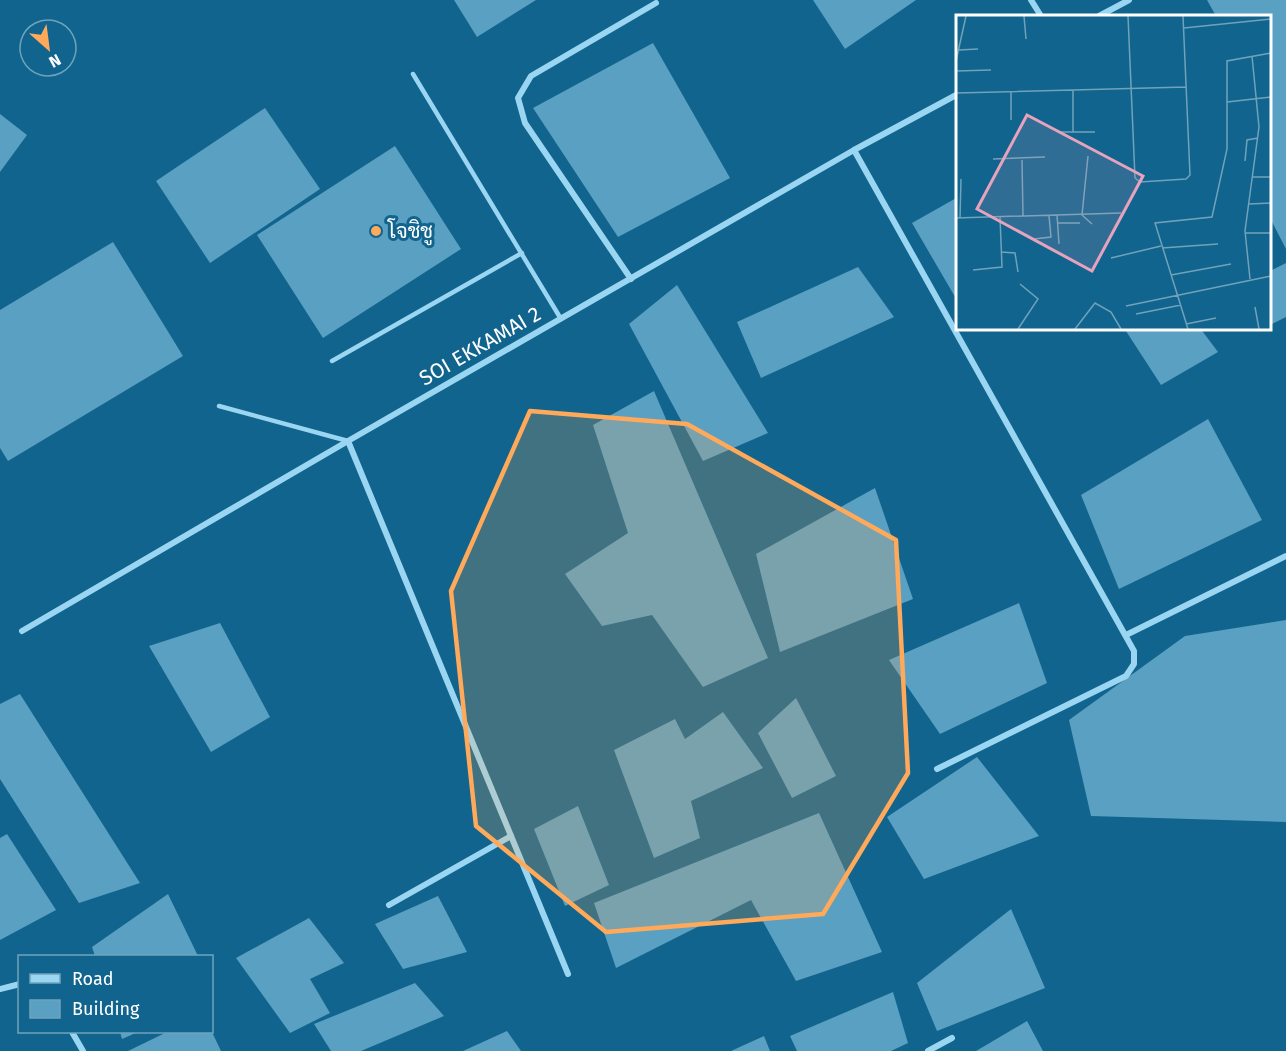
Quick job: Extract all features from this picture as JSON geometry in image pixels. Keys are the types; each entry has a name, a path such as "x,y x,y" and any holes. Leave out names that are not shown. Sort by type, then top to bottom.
{"street":[{"path":"1031,0 1040,15"},
{"path":"1101,15 1129,0"},
{"path":"631,279 525,123 518,98 531,76 656,3"},
{"name":"SOI EKKAMAI 2","path":"22,631 854,150 956,95"},
{"path":"854,150 1134,651 1134,664 1126,676 937,769"},
{"path":"348,441 568,974"},
{"path":"1126,635 1286,556"},
{"path":"389,905 511,836"},
{"path":"0,989 18,984"},
{"path":"73,1033 83,1051"},
{"path":"928,1051 952,1038"}],"lane":[{"path":"413,74 561,319"},
{"path":"332,361 522,253"},
{"path":"219,406 348,441"}],"highlighted area":[{"path":"530,411 687,424 896,540 908,773 823,914 606,932 476,826 451,591"}],"building":[{"path":"454,0 536,0 477,37"},
{"path":"813,0 916,0 845,49"},
{"path":"1207,0 1286,0 1286,249 1271,220 1271,15 1215,15"},
{"path":"653,43 730,178 618,237 533,108"},
{"path":"265,108 320,189 210,263 156,181"},
{"path":"0,114 27,135 0,172"},
{"path":"395,146 461,249 323,338 257,235"},
{"path":"956,198 956,299 912,223"},
{"path":"113,242 183,356 8,461 0,448 0,310"},
{"path":"1286,263 1286,317 1271,324 1271,270"},
{"path":"858,267 894,317 761,378 737,322"},
{"path":"677,285 768,433 703,461 629,324"},
{"path":"1125,330 1202,330 1218,352 1161,385"},
{"path":"654,391 768,658 703,687 652,615 602,626 565,574 628,533 593,425"},
{"path":"1208,419 1262,520 1119,589 1081,495"},
{"path":"875,488 913,599 780,652 756,554"},
{"path":"1019,603 1047,683 940,734 889,660"},
{"path":"1286,620 1286,822 1091,816 1069,720 1185,636"},
{"path":"220,623 270,717 211,752 149,646"},
{"path":"20,694 140,883 79,903 0,779 0,704"},
{"path":"796,698 836,776 792,798 758,733"},
{"path":"723,712 763,768 691,801 700,838 654,858 614,750 675,719 685,739"},
{"path":"977,757 1039,836 924,879 887,817"},
{"path":"578,806 609,885 565,906 534,829"},
{"path":"819,813 882,952 796,981 751,900 616,968 594,903"},
{"path":"7,834 56,910 0,940 0,838"},
{"path":"168,894 198,955 95,955 92,947"},
{"path":"438,896 467,952 403,969 375,924"},
{"path":"1011,909 1045,988 937,1031 917,983"},
{"path":"309,918 344,963 310,979 330,1013 290,1033 236,958"},
{"path":"415,983 444,1016 361,1051 331,1051 314,1024"},
{"path":"893,992 908,1043 891,1051 797,1051 790,1036"},
{"path":"1027,1021 1043,1051 976,1051"},
{"path":"507,1031 521,1051 463,1051"},
{"path":"120,1033 136,1033 122,1039"},
{"path":"165,1033 212,1033 221,1051 128,1051"},
{"path":"764,1036 770,1051 731,1051"}],"place":[{"name":"โจชิชู","path":"376,231"}]}
